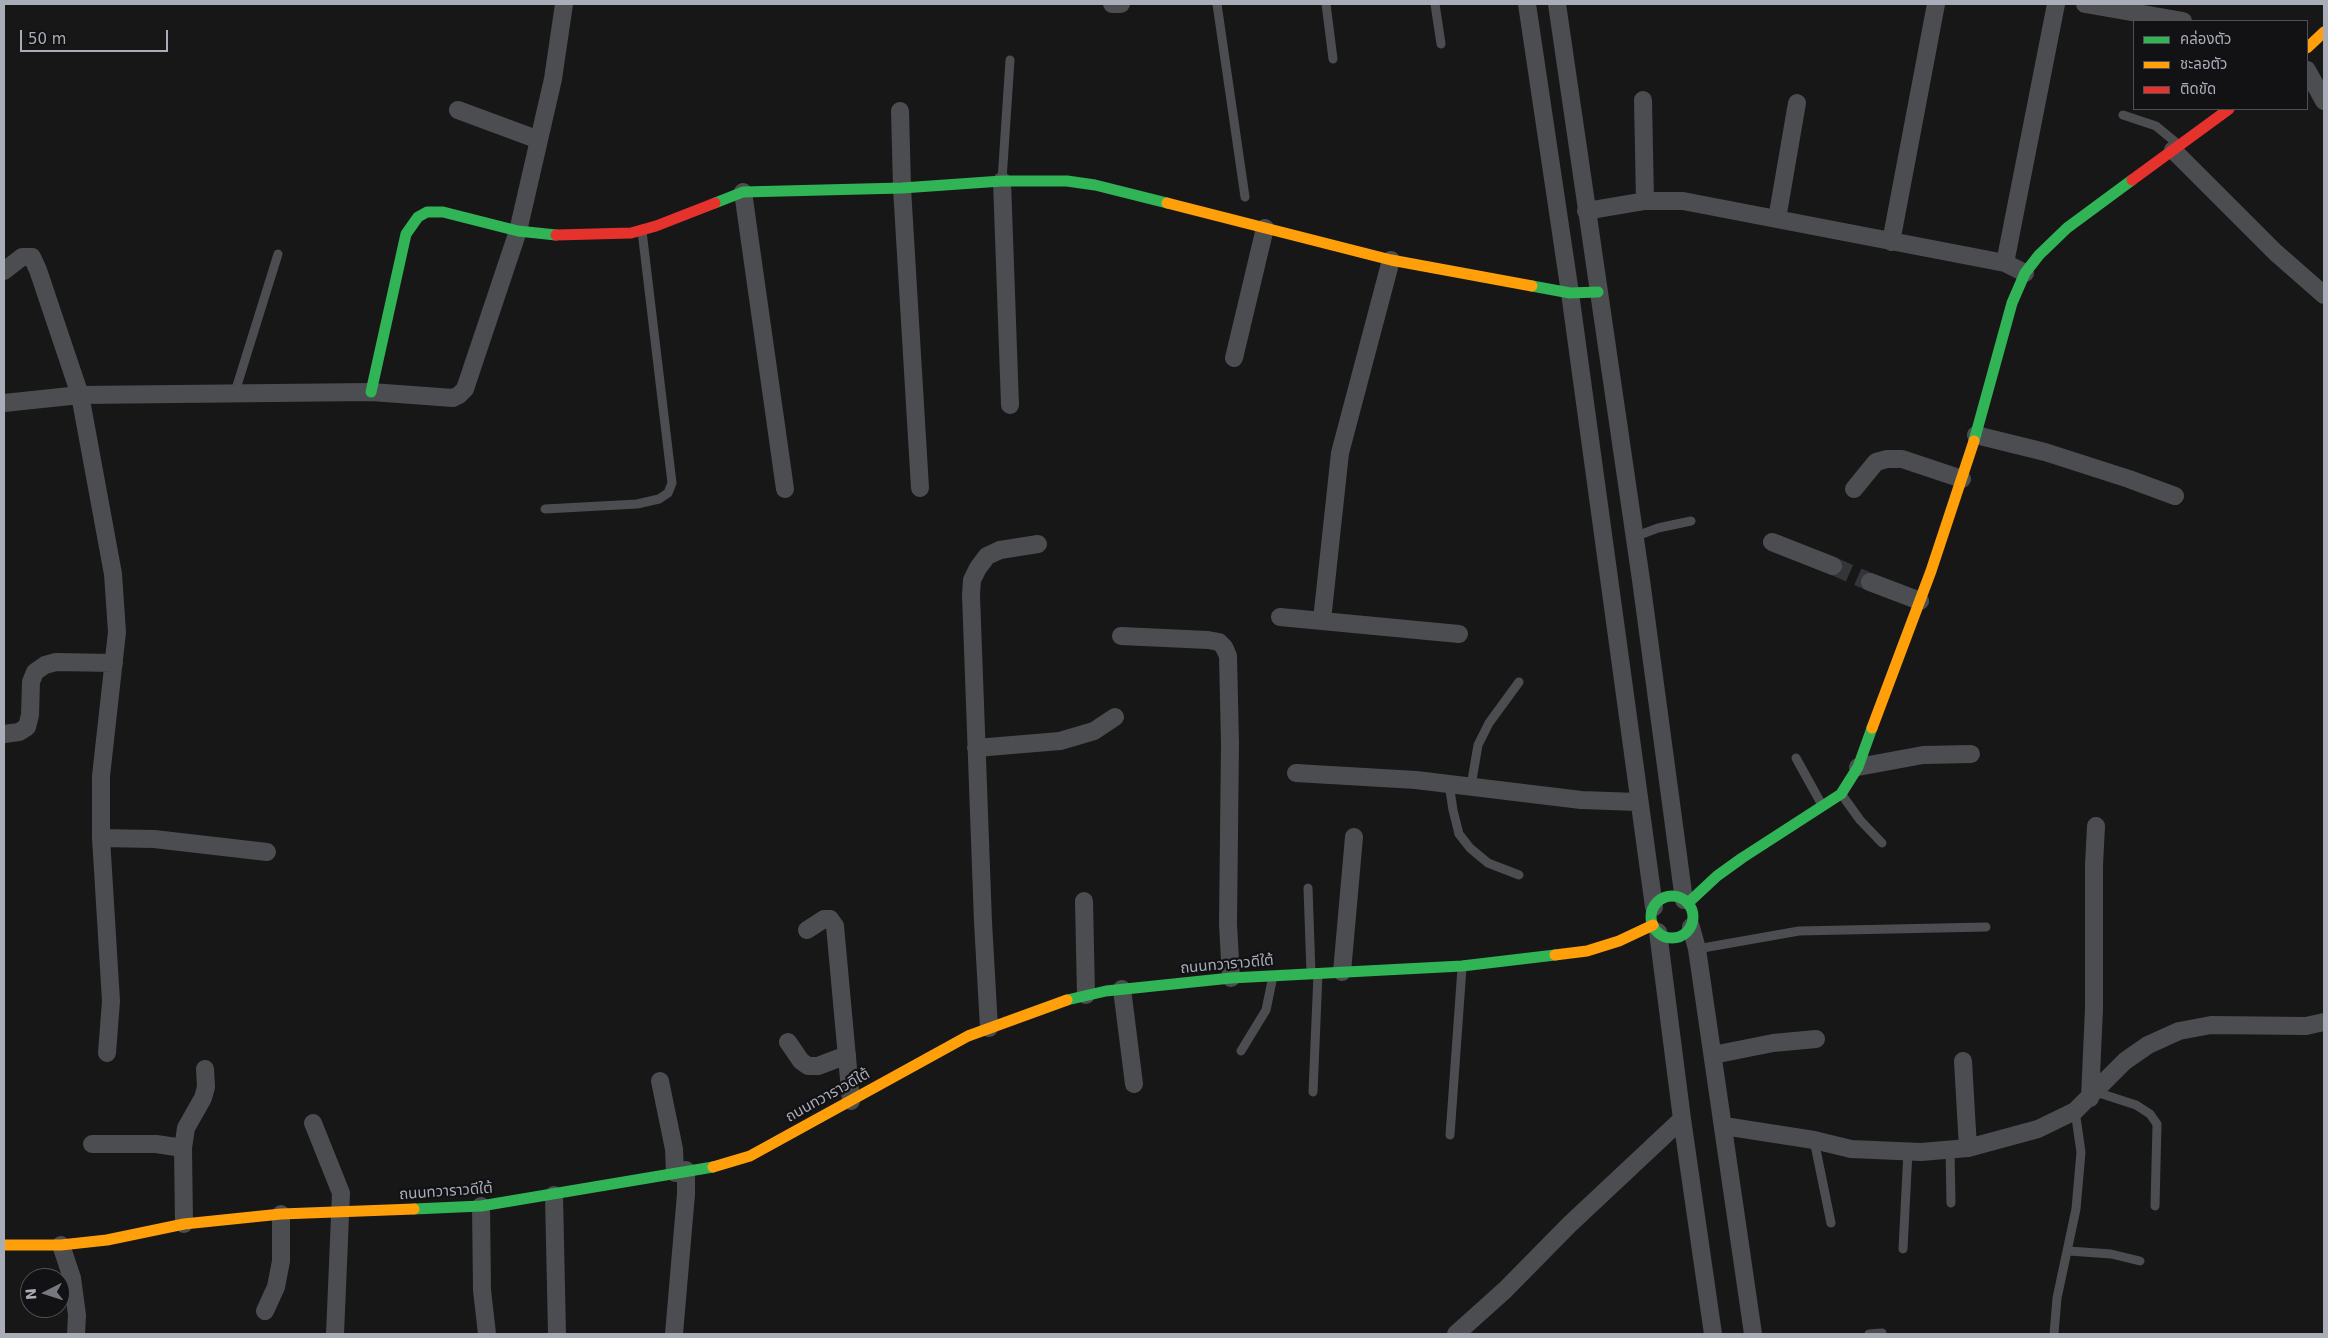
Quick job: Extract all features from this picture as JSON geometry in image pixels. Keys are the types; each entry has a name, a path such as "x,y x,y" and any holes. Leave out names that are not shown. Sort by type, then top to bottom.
{"street":[{"path":"4,403 80,395 235,392 371,392 453,398 465,389 518,231 553,79 564,4"},
{"path":"1112,4 1121,4"},
{"path":"1527,4 1570,293 1638,802 1654,907 1652,916 1656,929 1714,1334"},
{"path":"1557,4 1686,901 1693,919 1691,927 1697,949 1724,1126 1753,1334"},
{"path":"1891,242 1936,4"},
{"path":"2005,263 2056,4"},
{"path":"2085,4 2177,20"},
{"path":"2308,46 2324,32"},
{"path":"2308,72 2324,102"},
{"path":"1643,100 1645,201"},
{"path":"1777,219 1797,103"},
{"path":"458,110 539,140"},
{"path":"1686,901 1742,858 1841,794 1858,767 1920,601 1962,479 2012,303 2024,273 2039,254 2068,228 2228,110"},
{"path":"900,111 902,188 920,488"},
{"path":"2176,148 2275,252 2324,295"},
{"path":"371,392 406,234 418,217 427,212 442,212 518,231 564,236 631,233 743,192 902,188 1002,181 1067,181 1095,185 1391,260 1570,293 1598,292"},
{"path":"1002,181 1010,405"},
{"path":"743,192 785,489"},
{"path":"1586,211 1645,201 1683,201 2005,263 2024,273"},
{"path":"1234,358 1265,228"},
{"path":"4,271 16,260 22,257 32,257 80,395 113,574 117,632 101,776 101,838 111,1001 107,1053"},
{"path":"1322,620 1340,453 1391,260"},
{"path":"1976,435 2045,452 2175,496"},
{"path":"1854,489 1876,462 1887,459 1902,459 1962,479"},
{"path":"1772,542 1833,566"},
{"path":"989,1028 976,748 972,580 987,556 1000,550 1038,544"},
{"path":"1870,582 1920,601"},
{"path":"1280,617 1459,634"},
{"path":"1122,636 1208,640 1218,642 1224,647 1228,656 1230,743 1228,924 1231,978"},
{"path":"4,734 19,732 27,727 30,715 31,682 35,672 45,665 56,662 114,663"},
{"path":"976,748 1068,740 1094,731 1115,717"},
{"path":"1858,767 1924,755 1971,754"},
{"path":"1296,773 1416,780 1581,800 1638,802"},
{"path":"2093,1095 2094,865 2096,826"},
{"path":"1342,972 1354,837"},
{"path":"101,838 154,839 267,852"},
{"path":"1654,907 1667,897 1676,896 1686,901"},
{"path":"1084,901 1086,995"},
{"path":"807,930 824,919 830,919 835,926 851,1101"},
{"path":"1656,929 1666,937 1676,938 1684,934 1691,927"},
{"name":"ถนนทวาราวดีใต้","path":"4,1245 61,1245 107,1240 184,1224 281,1214 481,1206 718,1166 750,1156 968,1036 1086,995 1122,989 1231,978 1462,966 1587,950 1656,929"},
{"path":"1122,989 1134,1084"},
{"path":"1724,1126 1814,1140 1851,1149 1908,1151 1968,1148 2038,1129 2075,1111 2125,1061 2148,1045 2179,1031 2212,1025 2306,1026 2324,1022"},
{"path":"1712,1055 1773,1043 1816,1039"},
{"path":"788,1042 801,1061 808,1066 818,1066 847,1055"},
{"path":"1963,1061 1968,1148"},
{"path":"184,1224 183,1148 186,1128 204,1098 206,1087 205,1070"},
{"path":"660,1081 674,1149 681,1172 674,1334"},
{"path":"1456,1334 1505,1290 1569,1225 1682,1119"},
{"path":"313,1123 338,1183 341,1213 335,1334"},
{"path":"92,1144 156,1144 183,1148"},
{"path":"554,1195 557,1334"},
{"path":"481,1206 482,1290 486,1334"},
{"path":"265,1311 276,1287 281,1261 281,1214"},
{"path":"61,1245 72,1278 77,1315 76,1334"}],"lane":[{"path":"1217,4 1245,196"},
{"path":"1326,4 1333,58"},
{"path":"1435,4 1441,44"},
{"path":"1002,181 1010,60"},
{"path":"2123,115 2156,126 2176,148"},
{"path":"545,509 637,504 660,499 668,493 672,483 642,230"},
{"path":"235,392 278,254"},
{"path":"1634,537 1658,528 1691,521"},
{"path":"1471,786 1478,745 1489,723 1519,682"},
{"path":"1796,758 1823,807"},
{"path":"1449,784 1459,834 1470,848 1488,863 1519,875"},
{"path":"1841,794 1860,820 1882,843"},
{"path":"1308,888 1315,973 1313,1092"},
{"path":"1697,949 1799,931 1986,926"},
{"path":"1450,1135 1462,966"},
{"path":"1240,1051 1266,1010 1273,976"},
{"path":"2093,1095 2136,1105 2150,1114 2157,1124 2155,1206"},
{"path":"2054,1334 2057,1298 2069,1250 2076,1209 2081,1152 2075,1111"},
{"path":"1814,1140 1831,1223"},
{"path":"1950,1150 1951,1203"},
{"path":"1903,1249 1908,1151"},
{"path":"2069,1250 2111,1254 2140,1261"},
{"path":"1869,1334 1882,1333"}],"tunnel":[{"path":"1833,566 1870,582"}],"traffic: fast":[{"path":"1974,441 2012,303 2025,273 2039,255 2067,228 2132,180"},
{"path":"715,203 743,192 902,188 1002,181 1067,181 1095,185 1167,203"},
{"path":"371,392 406,234 418,217 427,212 443,212 518,231 556,235"},
{"path":"1532,286 1570,293 1598,292"},
{"path":"1688,903 1717,876 1742,858 1841,794 1858,767 1872,728"},
{"path":"1672,896 1687,902 1693,917 1687,932 1672,938 1657,932 1651,917 1657,902 1672,896"},
{"path":"1067,1000 1106,991 1231,978 1462,966 1555,955"},
{"path":"414,1209 481,1206 713,1167"}],"traffic: slow":[{"path":"2308,47 2324,32"},
{"path":"1167,203 1391,260 1532,286"},
{"path":"1872,728 1931,571 1974,441"},
{"path":"1555,955 1587,951 1619,941 1653,925"},
{"path":"713,1167 750,1156 968,1036 1067,1000"},
{"path":"4,1245 61,1245 107,1240 184,1224 281,1214 414,1209"}],"traffic: jam":[{"path":"2132,180 2228,110"},
{"path":"556,235 631,233 656,226 715,203"}]}
